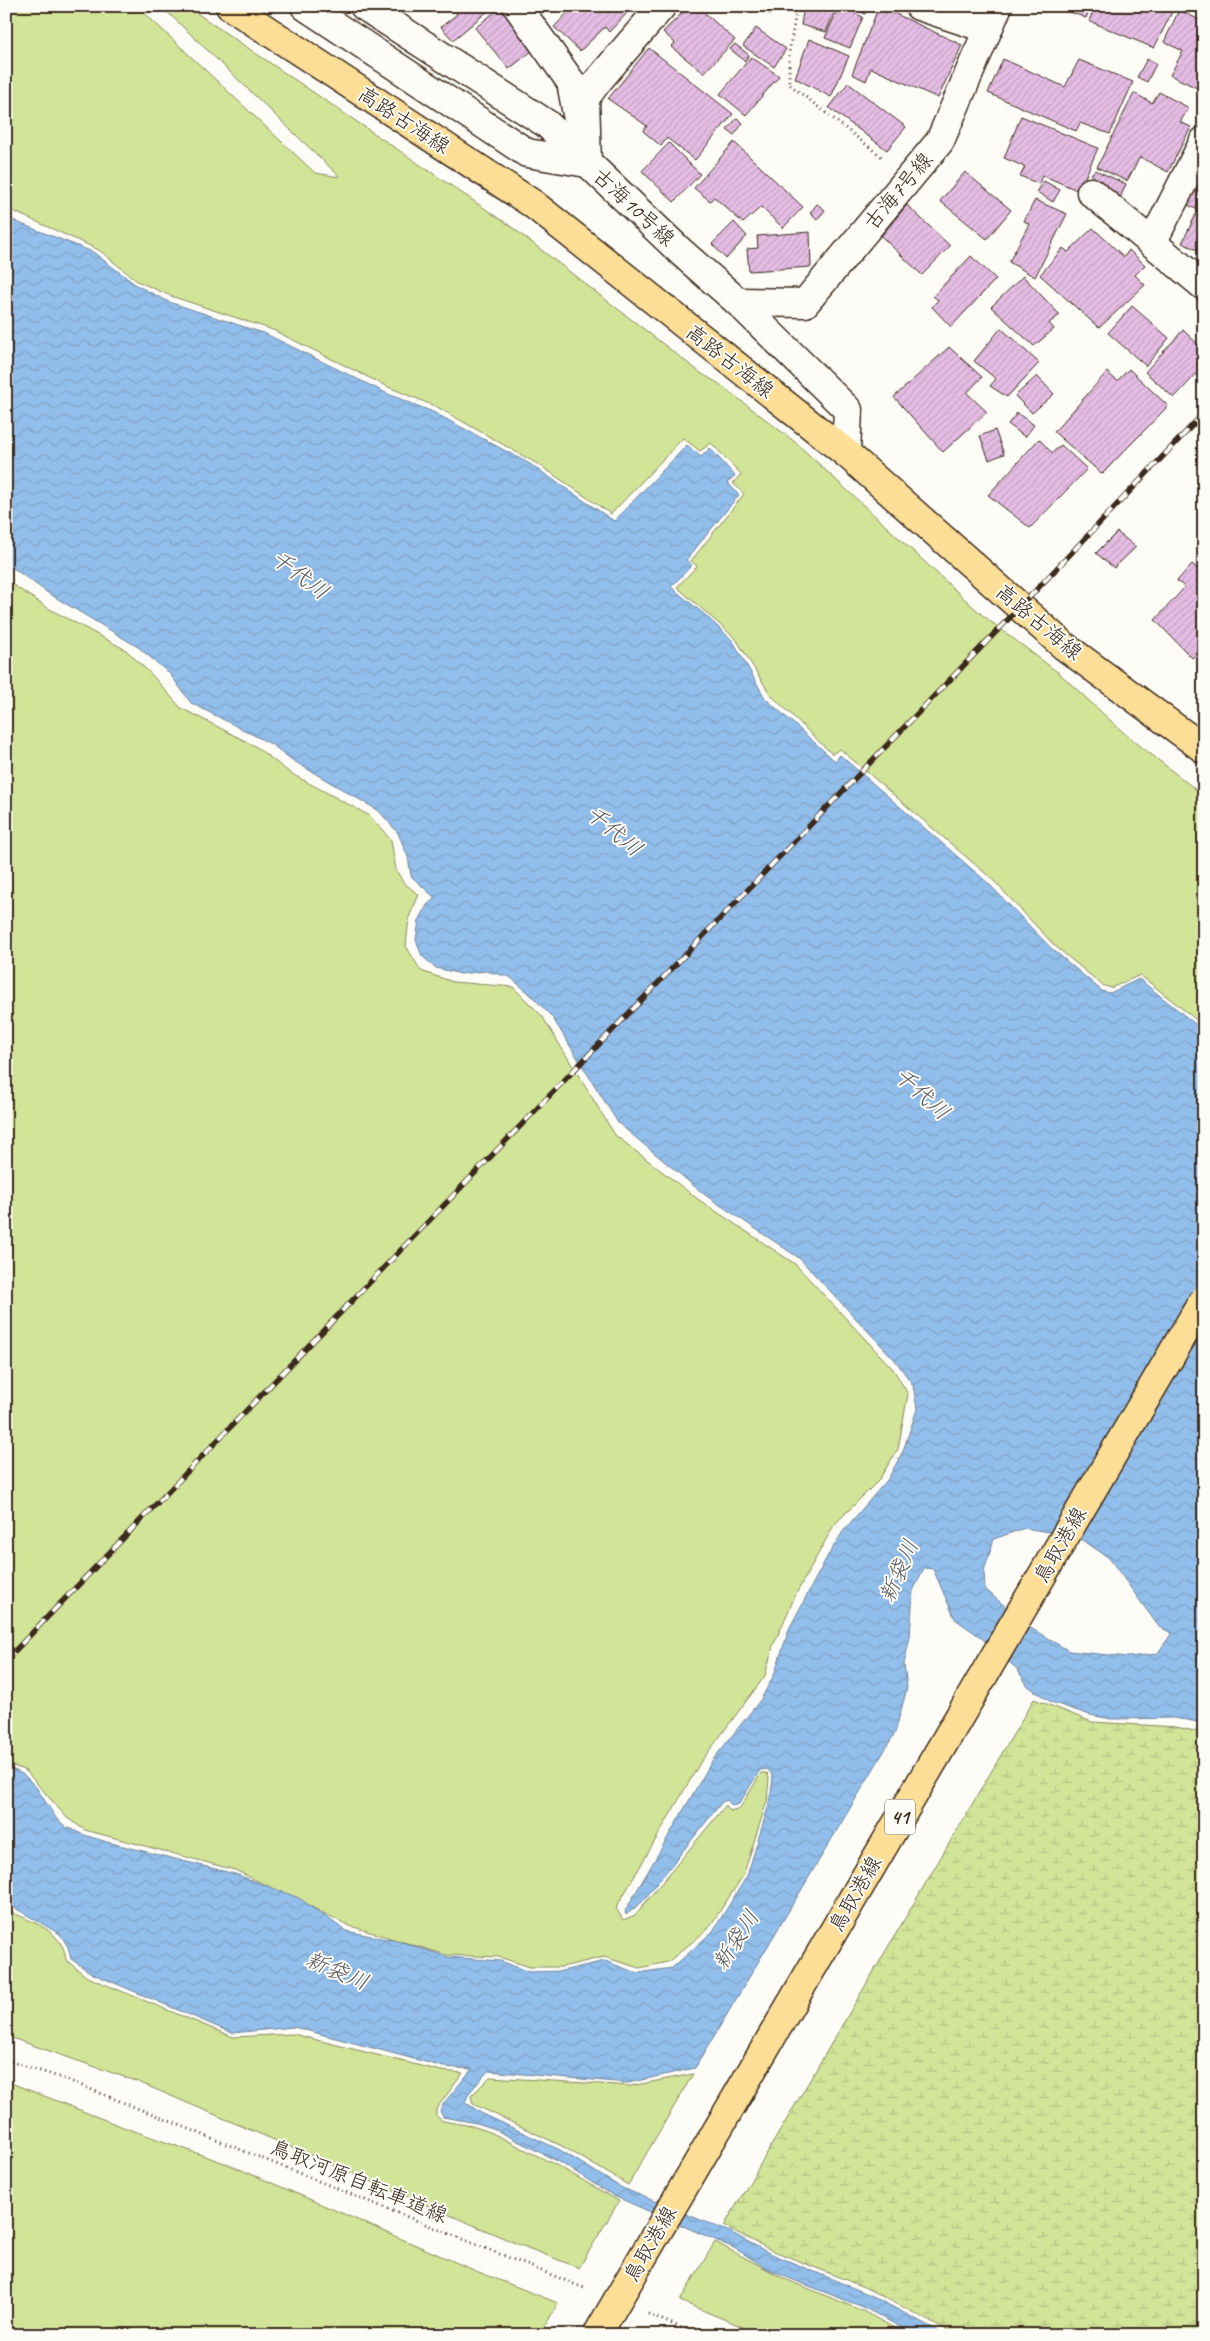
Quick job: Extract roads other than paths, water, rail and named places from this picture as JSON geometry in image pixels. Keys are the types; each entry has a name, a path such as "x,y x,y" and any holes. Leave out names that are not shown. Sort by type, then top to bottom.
{"main road":[{"name":"高路古海線","path":"230,6 533,204 846,452 1064,646 1204,749"},
{"name":"鳥取港線","path":"597,2335 1204,1299"}],"street":[{"path":"304,6 527,153 587,163"},
{"name":"古海10号線","path":"364,6 547,124 680,252 738,302 848,410 846,452"},
{"path":"517,6 571,82 587,163"},
{"path":"587,163 585,98 596,82 662,6"},
{"path":"919,6 993,17"},
{"name":"古海7号線","path":"738,302 805,303 940,141 993,17"},
{"path":"1152,243 1204,141"},
{"path":"1091,192 1204,286"}],"water":[{"path":"6,217 93,252 136,285 169,302 266,334 388,394 433,412 530,464 614,521 687,445 701,457 710,448 735,476 727,482 739,495 686,560 692,565 671,587 733,641 765,698 835,761 840,755 988,883 1051,948 1102,991 1110,993 1139,979 1204,1031 1204,1723 1174,1718 1111,1719 1090,1715 1051,1702 1028,1686 1017,1669 979,1636 955,1619 933,1569 924,1568 913,1591 910,1637 904,1664 907,1688 895,1733 695,2068 628,2083 488,2071 469,2093 465,2102 481,2113 560,2150 620,2187 730,2232 767,2252 868,2294 946,2335 915,2335 863,2307 766,2268 736,2249 614,2196 561,2163 492,2128 477,2123 443,2117 440,2111 444,2103 472,2069 444,2067 294,2027 232,2033 91,1973 71,1959 68,1947 60,1934 6,1903 6,1766 24,1775 36,1787 56,1818 66,1827 107,1842 235,1874 299,1898 346,1931 402,1942 448,1957 501,1961 529,1972 562,1971 605,1961 637,1973 672,1968 713,1931 747,1876 770,1801 773,1777 768,1769 760,1770 739,1804 732,1806 727,1800 722,1802 642,1902 626,1915 625,1911 712,1761 761,1699 774,1675 789,1629 827,1557 844,1530 888,1479 903,1451 917,1409 913,1385 895,1360 799,1258 705,1195 618,1123 552,1017 530,994 510,977 486,971 461,974 436,968 422,956 416,940 419,921 427,905 435,898 411,876 408,857 398,833 379,811 292,760 271,744 191,703 170,674 138,647 48,593 6,563","holes":["1025,1528 1078,1537 1109,1558 1159,1627 1172,1633 1157,1654 1128,1657 1069,1651 1029,1627 985,1589 984,1571 994,1539"]}],"railway":[{"path":"6,1660 1020,607 1204,413"}],"water label":[{"name":"千代川","path":"300,575"},
{"name":"千代川","path":"614,831"},
{"name":"千代川","path":"922,1094"},
{"name":"新袋川","path":"899,1571"},
{"name":"新袋川","path":"736,1940"},
{"name":"新袋川","path":"337,1971"}]}
